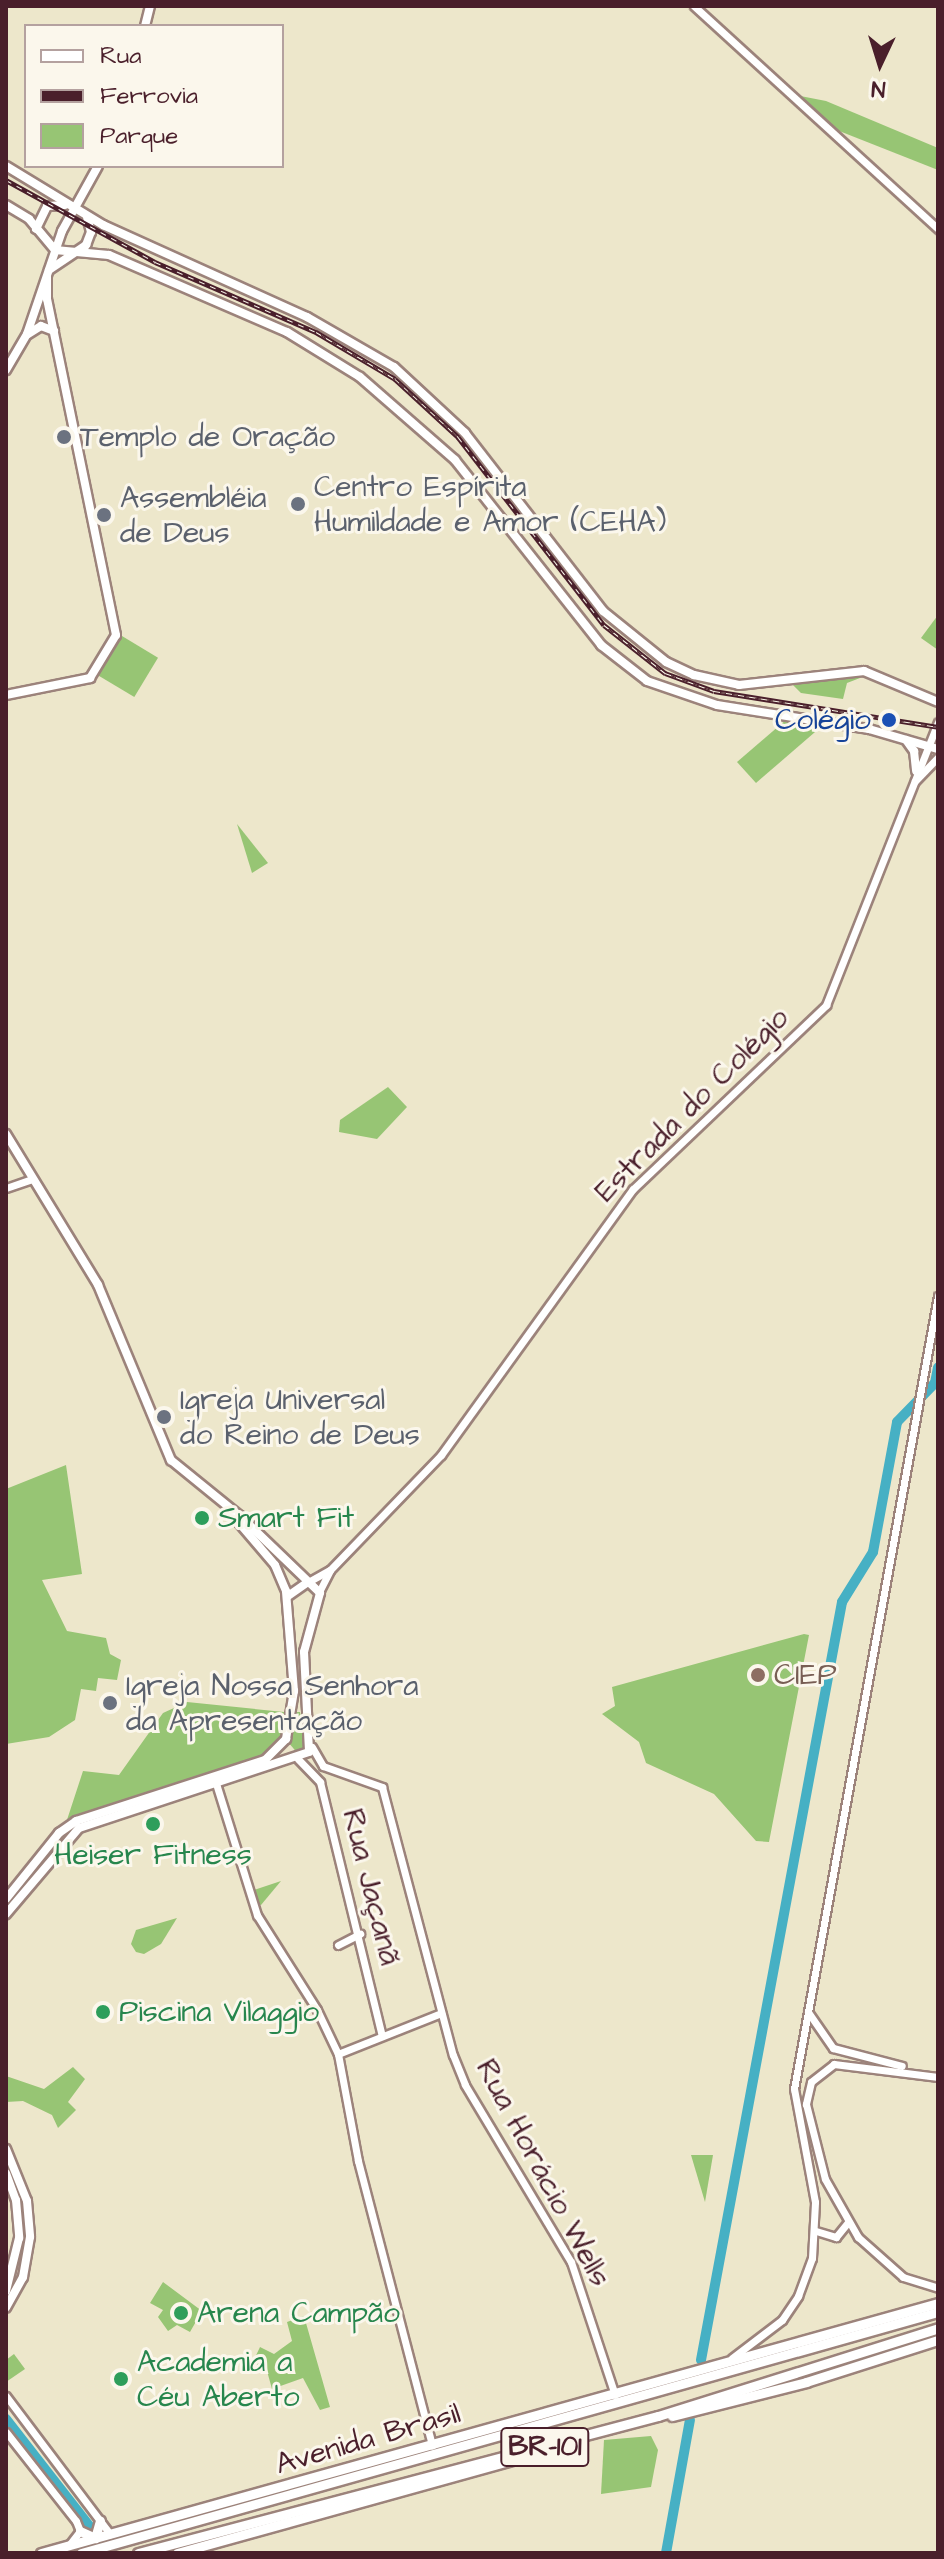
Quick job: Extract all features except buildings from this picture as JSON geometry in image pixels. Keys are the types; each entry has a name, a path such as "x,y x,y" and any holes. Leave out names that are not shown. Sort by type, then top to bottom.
{"highway":[{"name":"Avenida Brasil","path":"41,2553 615,2396 938,2303"},
{"name":"Avenida Brasil","path":"81,2553 475,2446 524,2427 717,2379 938,2312"},
{"name":"Avenida Brasil","path":"142,2552 658,2416 938,2328"},
{"name":"Avenida Brasil","path":"177,2553 806,2382 938,2340"},
{"path":"359,2466 475,2446"},
{"path":"142,2552 307,2518"},
{"path":"81,2532 95,2538 100,2521"}],"main road":[{"path":"6,166 87,216 328,328 394,367 465,433 603,611 666,662 730,685 843,670 870,672 938,702"},
{"path":"6,370 27,334 72,207 97,168"},
{"path":"6,205 36,229 55,250 109,255 287,332 360,377 455,460 601,645 647,681 717,705 902,737 938,749"},
{"path":"36,229 47,206 72,207"},
{"path":"48,273 78,253 91,232 87,216"},
{"path":"48,273 51,329"},
{"path":"6,695 90,678 116,635 51,329 40,295"},
{"path":"27,334 51,329"},
{"path":"902,737 914,751 916,771"},
{"path":"6,1134 98,1285 163,1447 182,1471 320,1590 304,1652 312,1747 298,1759 76,1821 59,1833 6,1899"},
{"path":"6,1914 74,1831 272,1757 286,1739 294,1691 288,1596 275,1565 228,1510"},
{"path":"246,1533 263,1538"},
{"path":"288,1596 308,1582"},
{"path":"286,1739 298,1759"},
{"path":"6,2149 24,2190 30,2237 23,2277 6,2308"},
{"path":"6,2173 16,2200 19,2238 6,2291"}],"street":[{"path":"694,6 938,229"},
{"name":"Estrada do Colégio","path":"308,1582 330,1570 441,1455 633,1189 826,1005 926,744 938,722"},
{"name":"Estrada do Colégio","path":"910,790 938,757"},
{"path":"6,1188 32,1179"},
{"path":"717,2367 759,2341 791,2308 808,2273 816,2231 815,2202 793,2100 938,1297"},
{"name":"Estrada do Colégio","path":"320,1590 330,1570"},
{"path":"312,1747 323,1766 335,1773 320,1782"},
{"name":"Rua Jaçanã","path":"298,1759 316,1773 320,1782 360,1934 382,2036"},
{"path":"316,1773 323,1766"},
{"name":"Rua Horácio Wells","path":"335,1773 382,1787 441,2013 465,2085 571,2262 615,2396"},
{"path":"215,1780 257,1915 310,1998 338,2054 358,2161 432,2446"},
{"path":"338,1945 360,1934"},
{"path":"807,2010 833,2048 938,2077"},
{"path":"338,2054 441,2013"},
{"path":"916,2072 856,2063 826,2067 808,2093 809,2124 835,2198 848,2222 884,2265 914,2283 938,2288"},
{"path":"815,2202 835,2198"},
{"path":"816,2231 836,2237 848,2222"},
{"path":"6,2396 110,2534"},
{"path":"6,2432 81,2532 70,2545"}],"green space":[{"path":"790,94 826,101 938,148 938,170 824,125"},
{"path":"938,615 938,650 921,638"},
{"path":"122,636 158,658 134,697 98,675"},
{"path":"840,676 860,678 847,683 843,699 801,693 792,684"},
{"path":"787,719 822,726 756,783 737,762"},
{"path":"237,824 268,863 252,873"},
{"path":"388,1087 407,1107 377,1139 339,1132 340,1120"},
{"path":"66,1465 82,1574 42,1580 67,1631 106,1638 110,1654 121,1660 117,1680 98,1678 96,1691 81,1689 75,1720 49,1737 6,1744 6,1489"},
{"path":"809,1635 769,1842 756,1841 714,1794 646,1763 639,1742 602,1714 615,1706 612,1687"},
{"path":"187,1702 284,1712 282,1739 269,1757 140,1796 65,1826 83,1771 119,1775 163,1713"},
{"path":"295,1712 300,1712 308,1749 299,1755 288,1742"},
{"path":"281,1881 261,1905 254,1903 251,1891"},
{"path":"177,1918 161,1944 144,1954 136,1952 131,1944 136,1930"},
{"path":"73,2067 85,2079 68,2102 76,2110 58,2128 52,2115 23,2101 6,2102 6,2076 44,2089"},
{"path":"691,2155 713,2155 705,2202"},
{"name":"Arena Campão","path":"163,2282 202,2311 190,2332 177,2325 168,2331 158,2317 163,2310 150,2303"},
{"path":"304,2316 330,2407 320,2410 303,2378 272,2389 267,2371 253,2362 260,2347 274,2354 292,2341 287,2322"},
{"path":"14,2354 25,2369 6,2382 6,2360"},
{"path":"651,2436 658,2450 651,2487 601,2494 604,2440"}],"waterway":[{"path":"701,2360 842,1602 873,1552 897,1422 935,1383 938,1367"},
{"path":"6,2419 90,2527"},
{"path":"666,2553 690,2420"}],"railway":[{"path":"6,180 155,262 316,332 395,379 458,437 604,625 665,673 714,691 938,727"}],"place":[{"name":"Templo de Oração","path":"64,437"},
{"name":"Centro Espírita Humildade e Amor (CEHA)","path":"298,504"},
{"name":"Assembléia de Deus","path":"104,515"},
{"name":"Colégio","path":"889,720"},
{"name":"Igreja Universal do Reino de Deus","path":"164,1417"},
{"name":"Smart Fit","path":"202,1518"},
{"name":"CIEP","path":"758,1675"},
{"name":"Igreja Nossa Senhora da Apresentação","path":"110,1703"},
{"name":"Heiser Fitness","path":"153,1824"},
{"name":"Piscina Vilaggio","path":"103,2012"},
{"name":"Arena Campão","path":"181,2313"},
{"name":"Academia a Céu Aberto","path":"121,2379"}]}
